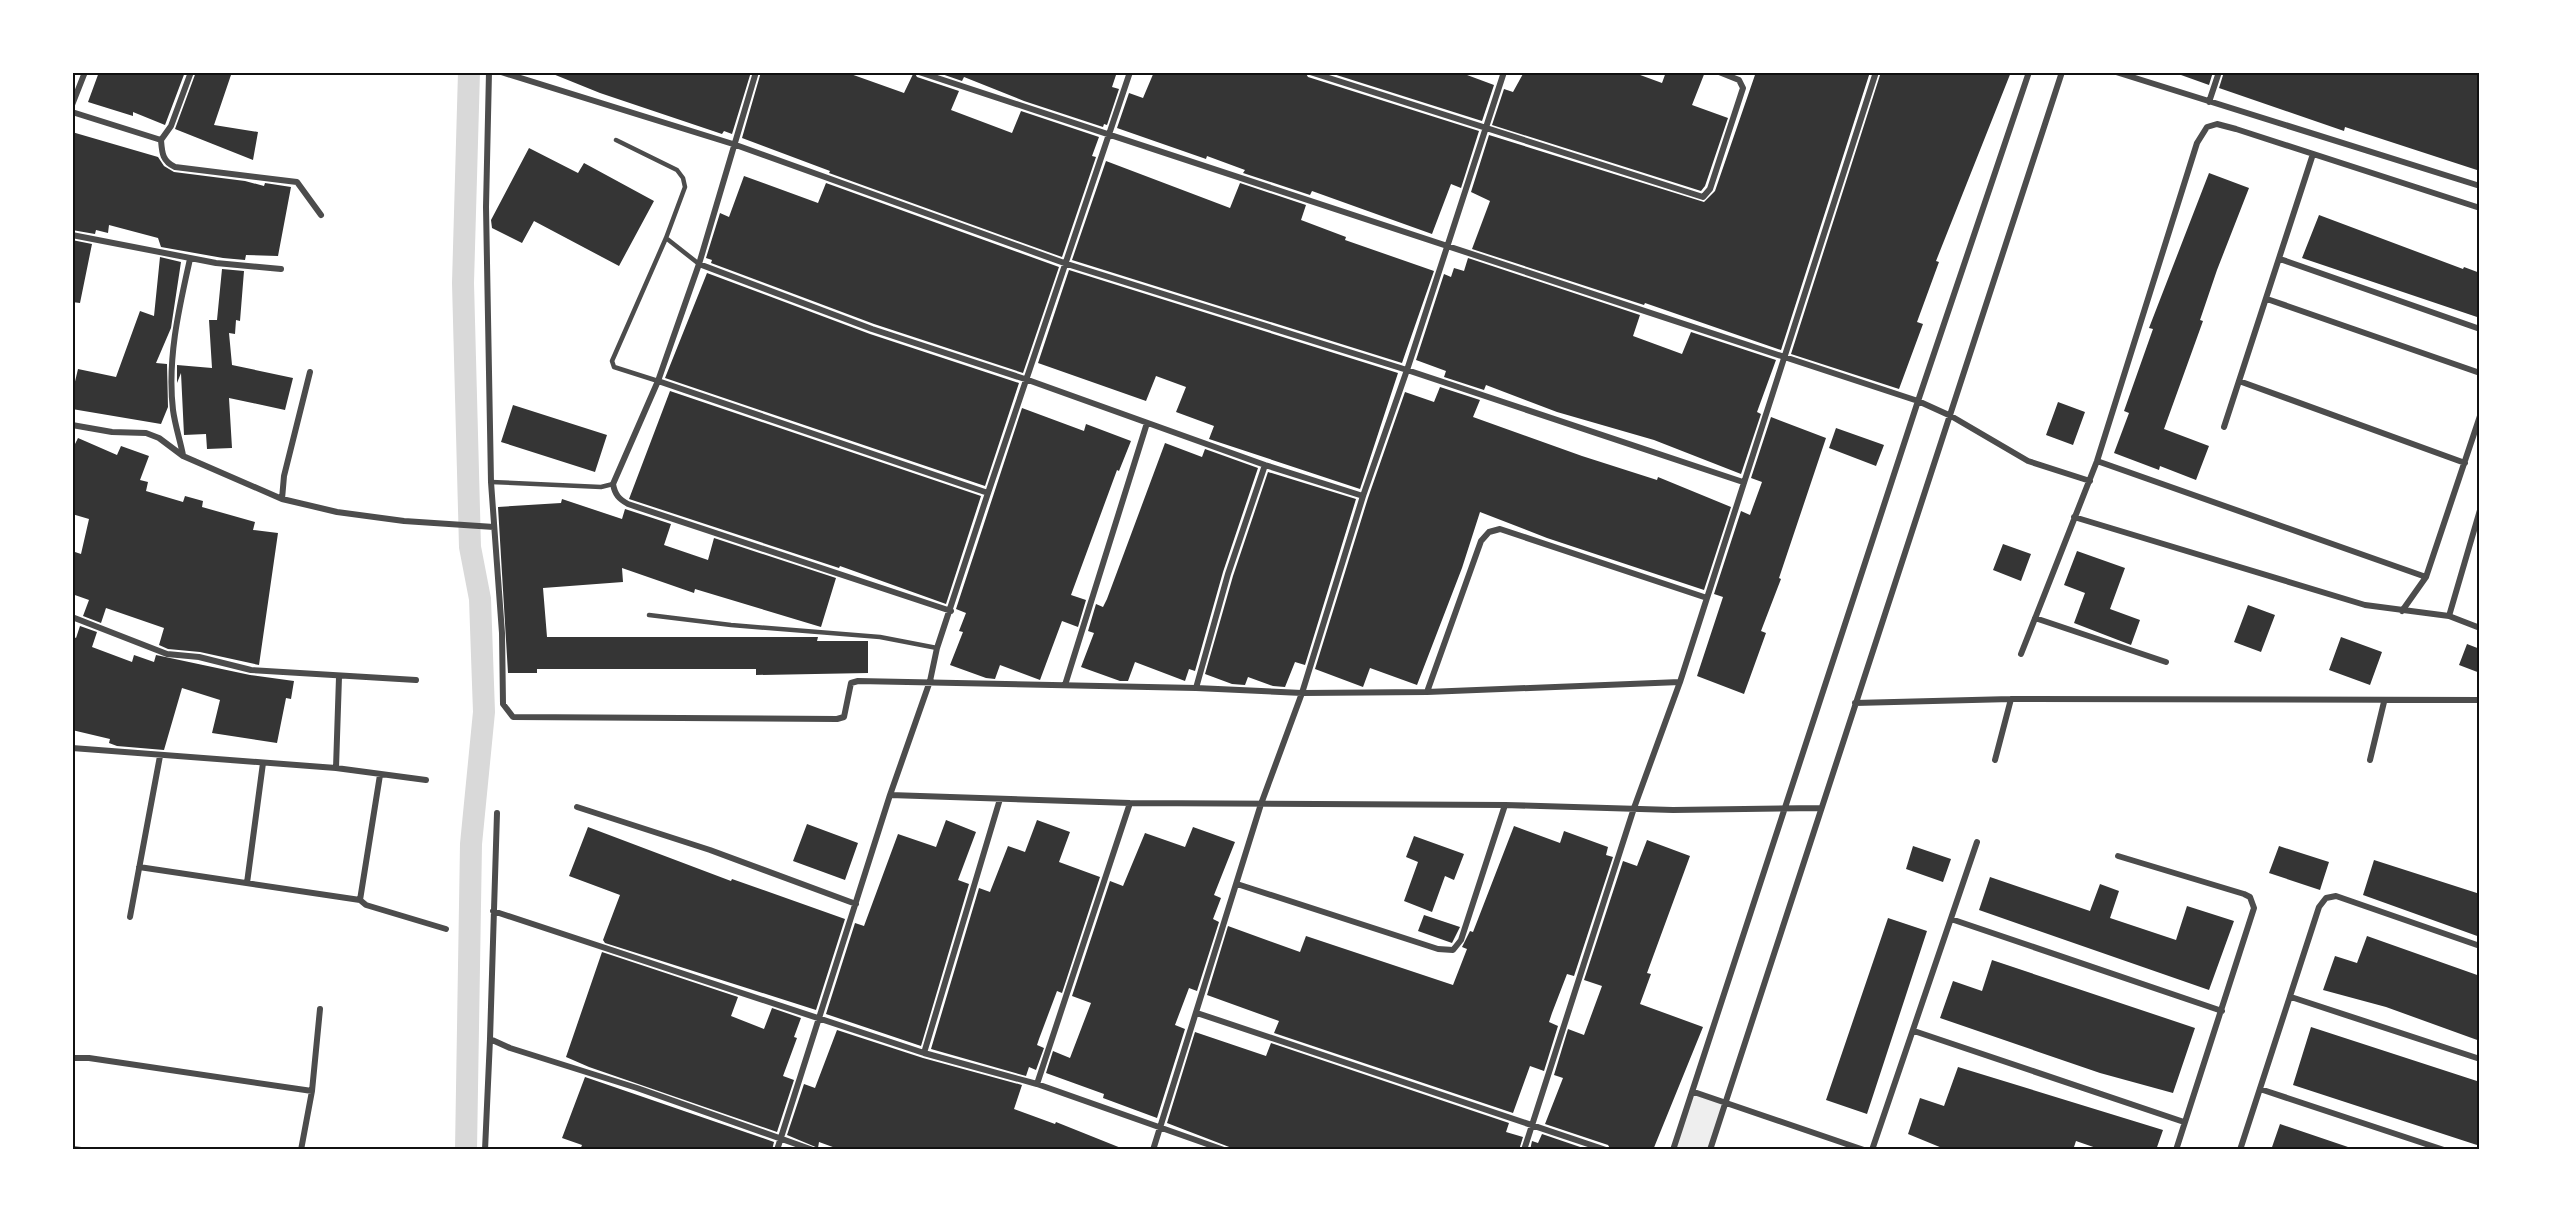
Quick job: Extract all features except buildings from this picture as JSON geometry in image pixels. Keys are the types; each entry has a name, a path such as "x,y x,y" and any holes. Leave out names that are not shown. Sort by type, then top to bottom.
{"street":[{"path":"72,105 85,72"},
{"path":"191,72 171,126 161,140 163,156 167,163 175,167 297,182 321,215"},
{"path":"489,72 486,207 491,482 502,633 503,704 513,717 837,719 843,717 847,711 851,683 930,681 1302,693 1427,692 1680,682"},
{"path":"501,72 733,144 1067,264 1407,370 1743,482"},
{"path":"756,72 699,264 658,381 613,484 618,498 628,504 951,611"},
{"path":"919,72 1918,401 1951,416 2028,461 2090,481"},
{"path":"777,1150 930,681 937,648 1130,72"},
{"path":"1310,72 1486,130 1703,197 1710,189 1743,88 1740,80 1719,72"},
{"path":"1153,1150 1261,804 1302,693 1363,496 1448,247 1504,72"},
{"path":"1524,1150 1634,808 1680,682 1876,72"},
{"path":"1673,1150 1694,1092 1918,401 2029,72"},
{"path":"1710,1150 2062,72"},
{"path":"2116,72 2480,186"},
{"path":"2209,102 2219,72"},
{"path":"72,112 161,140"},
{"path":"2021,654 2090,481 2201,133 2207,127 2217,124 2480,208"},
{"path":"2224,427 2313,154"},
{"path":"72,235 190,259 281,268"},
{"path":"183,456 173,410 173,362 177,318 190,259"},
{"path":"2280,259 2480,329"},
{"path":"699,264 872,329 1028,380 1265,465 1363,496"},
{"path":"2267,299 2480,373"},
{"path":"282,499 284,476 310,372"},
{"path":"658,381 988,493"},
{"path":"2239,381 2465,463"},
{"path":"2402,611 2426,577 2480,416"},
{"path":"1065,685 1147,423"},
{"path":"72,425 112,432 146,433 159,438 183,456 282,499 337,512 494,527"},
{"path":"2097,461 2426,577"},
{"path":"1196,688 1228,574 1265,465"},
{"path":"2449,616 2477,531 2480,510"},
{"path":"2074,517 2365,605 2449,616 2480,628"},
{"path":"1427,692 1481,541 1489,532 1500,529 1707,598"},
{"path":"72,617 167,654 199,657 251,670 416,680"},
{"path":"2035,618 2166,662"},
{"path":"336,768 339,677"},
{"path":"1855,703 2012,699 2384,702 2480,700"},
{"path":"1995,760 2012,699"},
{"path":"2370,760 2384,702"},
{"path":"72,748 336,768 426,780"},
{"path":"130,917 160,756"},
{"path":"247,883 263,763"},
{"path":"360,900 380,775"},
{"path":"891,795 1130,803 1821,808"},
{"path":"924,1053 1000,799"},
{"path":"1037,1084 1130,803"},
{"path":"1237,884 1438,949 1453,950 1461,940 1505,805"},
{"path":"577,807 710,850 856,904"},
{"path":"485,1150 497,813"},
{"path":"1872,1150 1977,842"},
{"path":"2118,856 2244,894 2253,901 2253,917 2176,1150"},
{"path":"139,867 360,900 366,905 446,929"},
{"path":"2240,1150 2319,907 2330,896 2480,946"},
{"path":"493,911 924,1053 1037,1084 1224,1150"},
{"path":"1951,919 2222,1011"},
{"path":"2291,997 2480,1059"},
{"path":"301,1150 312,1091 320,1009"},
{"path":"1197,1013 1606,1150"},
{"path":"1914,1031 2184,1122"},
{"path":"490,1039 510,1048 637,1088 813,1150"},
{"path":"72,1058 89,1058 312,1091"},
{"path":"2260,1089 2444,1150"},
{"path":"1694,1092 1864,1150"},
{"path":"72,1149 81,1150"}],"lane":[{"path":"616,140 677,170 683,178 685,188 666,238 612,361 614,367 623,372 658,381"},
{"path":"666,238 699,264"},
{"path":"491,482 601,487 613,484"},
{"path":"649,615 731,625 880,637 937,648"}],"shaded area":[{"path":"1694,1092 1726,1103 1711,1150 1674,1150"}],"waterway":[{"path":"466,1150 471,844 484,712 480,599 470,547 463,283 469,72"}]}
